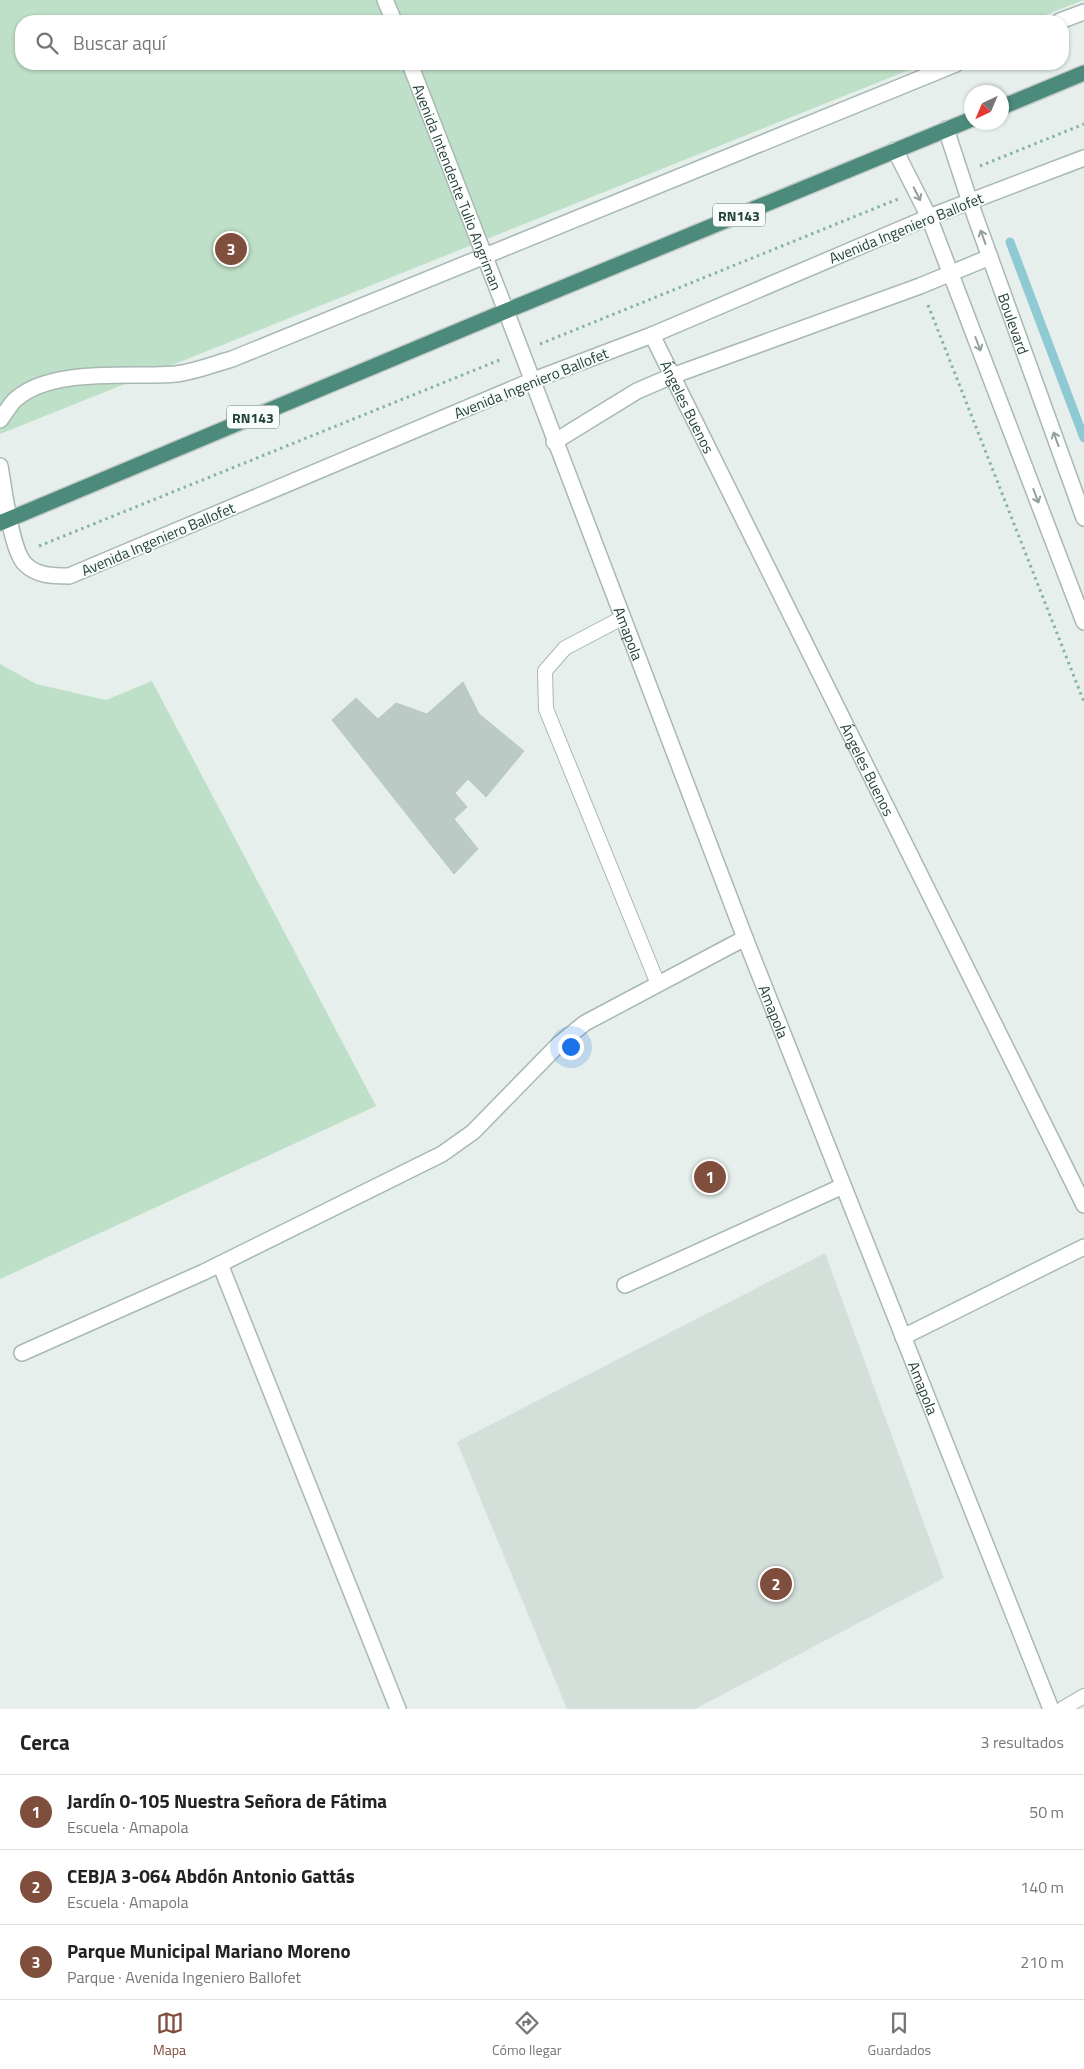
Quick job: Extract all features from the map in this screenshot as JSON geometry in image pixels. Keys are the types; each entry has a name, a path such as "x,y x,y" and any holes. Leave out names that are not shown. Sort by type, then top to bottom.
{"highway":[{"path":"1009,104 1084,72"},
{"name":"RN143","path":"5,521 506,310 964,122"}],"street":[{"path":"385,0 391,15"},
{"path":"1069,18 1084,12"},
{"name":"Avenida Intendente Tulio Angriman","path":"412,70 506,310"},
{"path":"0,420 16,399 44,384 94,375 178,374 232,359 941,70"},
{"name":"Boulevard","path":"946,129 970,202 1084,518"},
{"path":"895,150 929,217 1084,622"},
{"name":"Avenida Ingeniero Ballofet","path":"0,466 5,521 25,564 46,576 69,576 531,381 652,335 929,217 1084,158"},
{"path":"554,442 637,391 672,376 920,286 990,257"},
{"name":"Amapola","path":"506,310 554,442 745,938 1051,1709"},
{"name":"Ángeles Buenos","path":"652,335 1084,1205"},
{"path":"22,1353 220,1264 442,1154 473,1132 559,1044 585,1023 745,938"},
{"path":"625,1286 843,1186"},
{"path":"903,1337 1084,1247"},
{"path":"220,1264 398,1709"}],"lane":[{"path":"622,618 565,648 545,671 546,709 658,984"},
{"path":"1062,1709 1084,1696"}],"path":[{"path":"920,286 1084,702"}],"shaded area":[{"path":"825,1253 944,1578 695,1709 567,1709 457,1442"}],"green space":[{"path":"0,0 1084,0 1045,15 15,15 15,70 909,70 0,434"},
{"path":"0,664 36,684 106,700 152,681 376,1106 0,1279"}],"building":[{"path":"463,682 479,714 524,751 486,797 468,779 455,793 467,807 454,819 478,849 454,874 332,720 356,698 378,719 396,703 427,714"}],"waterway":[{"path":"1010,242 1084,438"}],"place":[{"name":"Parque Municipal Mariano Moreno","path":"231,249"},
{"name":"Jardín 0-105 Nuestra Señora de Fátima","path":"710,1177"},
{"name":"CEBJA 3-064 Abdón Antonio Gattás","path":"776,1584"}]}
